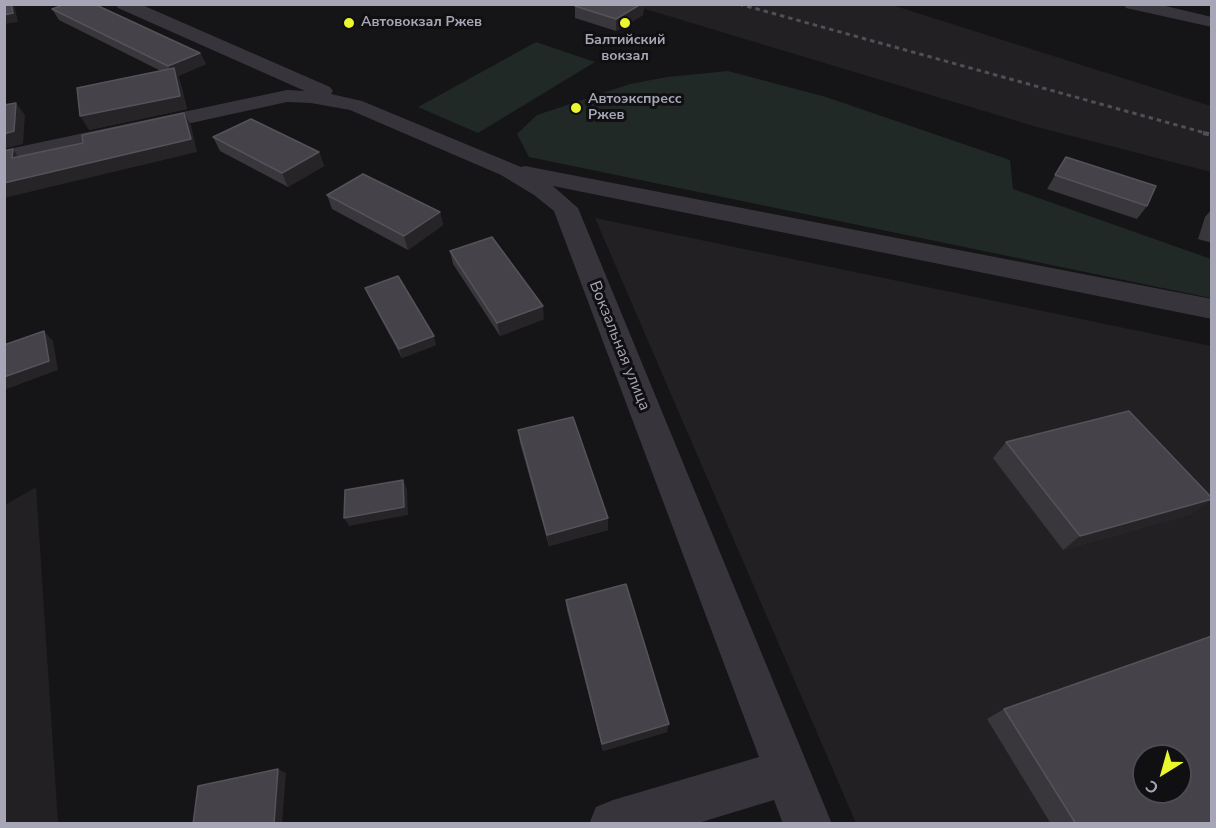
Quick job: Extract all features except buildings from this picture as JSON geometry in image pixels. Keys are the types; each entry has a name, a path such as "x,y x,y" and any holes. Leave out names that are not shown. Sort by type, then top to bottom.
{"street":[{"path":"124,4 355,105"},
{"path":"1132,4 1212,22"},
{"path":"4,157 226,109 282,90 287,81 284,75"},
{"name":"Вокзальная улица","path":"226,109 287,96 311,97 355,105 509,170 543,190 565,208 808,824"},
{"path":"509,170 1212,309"},
{"path":"614,824 788,772"}],"shaded area":[{"path":"632,5 892,5 1211,106 1211,172 1037,127"},
{"path":"536,42 595,62 478,133 418,107"},
{"path":"728,71 826,97 1010,160 1013,189 1211,259 1211,298 529,157 517,134 537,115 630,84 667,77"},
{"path":"595,218 1211,346 1211,823 856,823"},
{"path":"36,487 58,823 5,823 5,505"}],"railway":[{"path":"739,4 1209,134"},
{"path":"1203,133 1212,135"}],"place":[{"name":"Автовокзал Ржев","path":"349,23"},
{"name":"Балтийский вокзал","path":"625,23"},
{"name":"Автоэкспресс Ржев","path":"576,108"}]}
